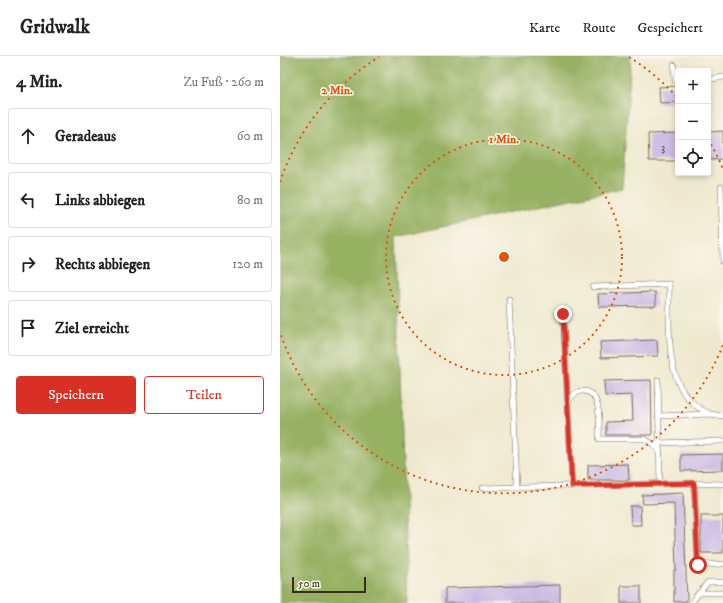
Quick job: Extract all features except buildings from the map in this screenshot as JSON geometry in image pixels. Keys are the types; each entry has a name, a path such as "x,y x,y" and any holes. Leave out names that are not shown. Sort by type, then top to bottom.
{"lane":[{"path":"674,65 675,80"},
{"path":"711,79 723,77"},
{"path":"721,187 723,262"},
{"path":"593,287 669,284 672,365 676,379 693,404 710,414"},
{"path":"509,299 517,487"},
{"path":"563,314 572,486"},
{"path":"658,380 660,484"},
{"path":"568,404 570,398 575,393 582,391 588,392 594,397 598,406 599,439 645,439 659,444 723,441"},
{"path":"658,416 710,414 723,416"},
{"path":"650,441 660,453"},
{"path":"482,488 694,483 723,484"},
{"path":"694,483 698,565 723,564"},
{"path":"691,603 708,582 723,582"},
{"path":"699,593 723,593"}],"green space":[{"path":"280,56 631,56 622,188 396,237 407,603 280,603"}],"route":[{"path":"563,314 572,486 694,483 698,565"}]}
